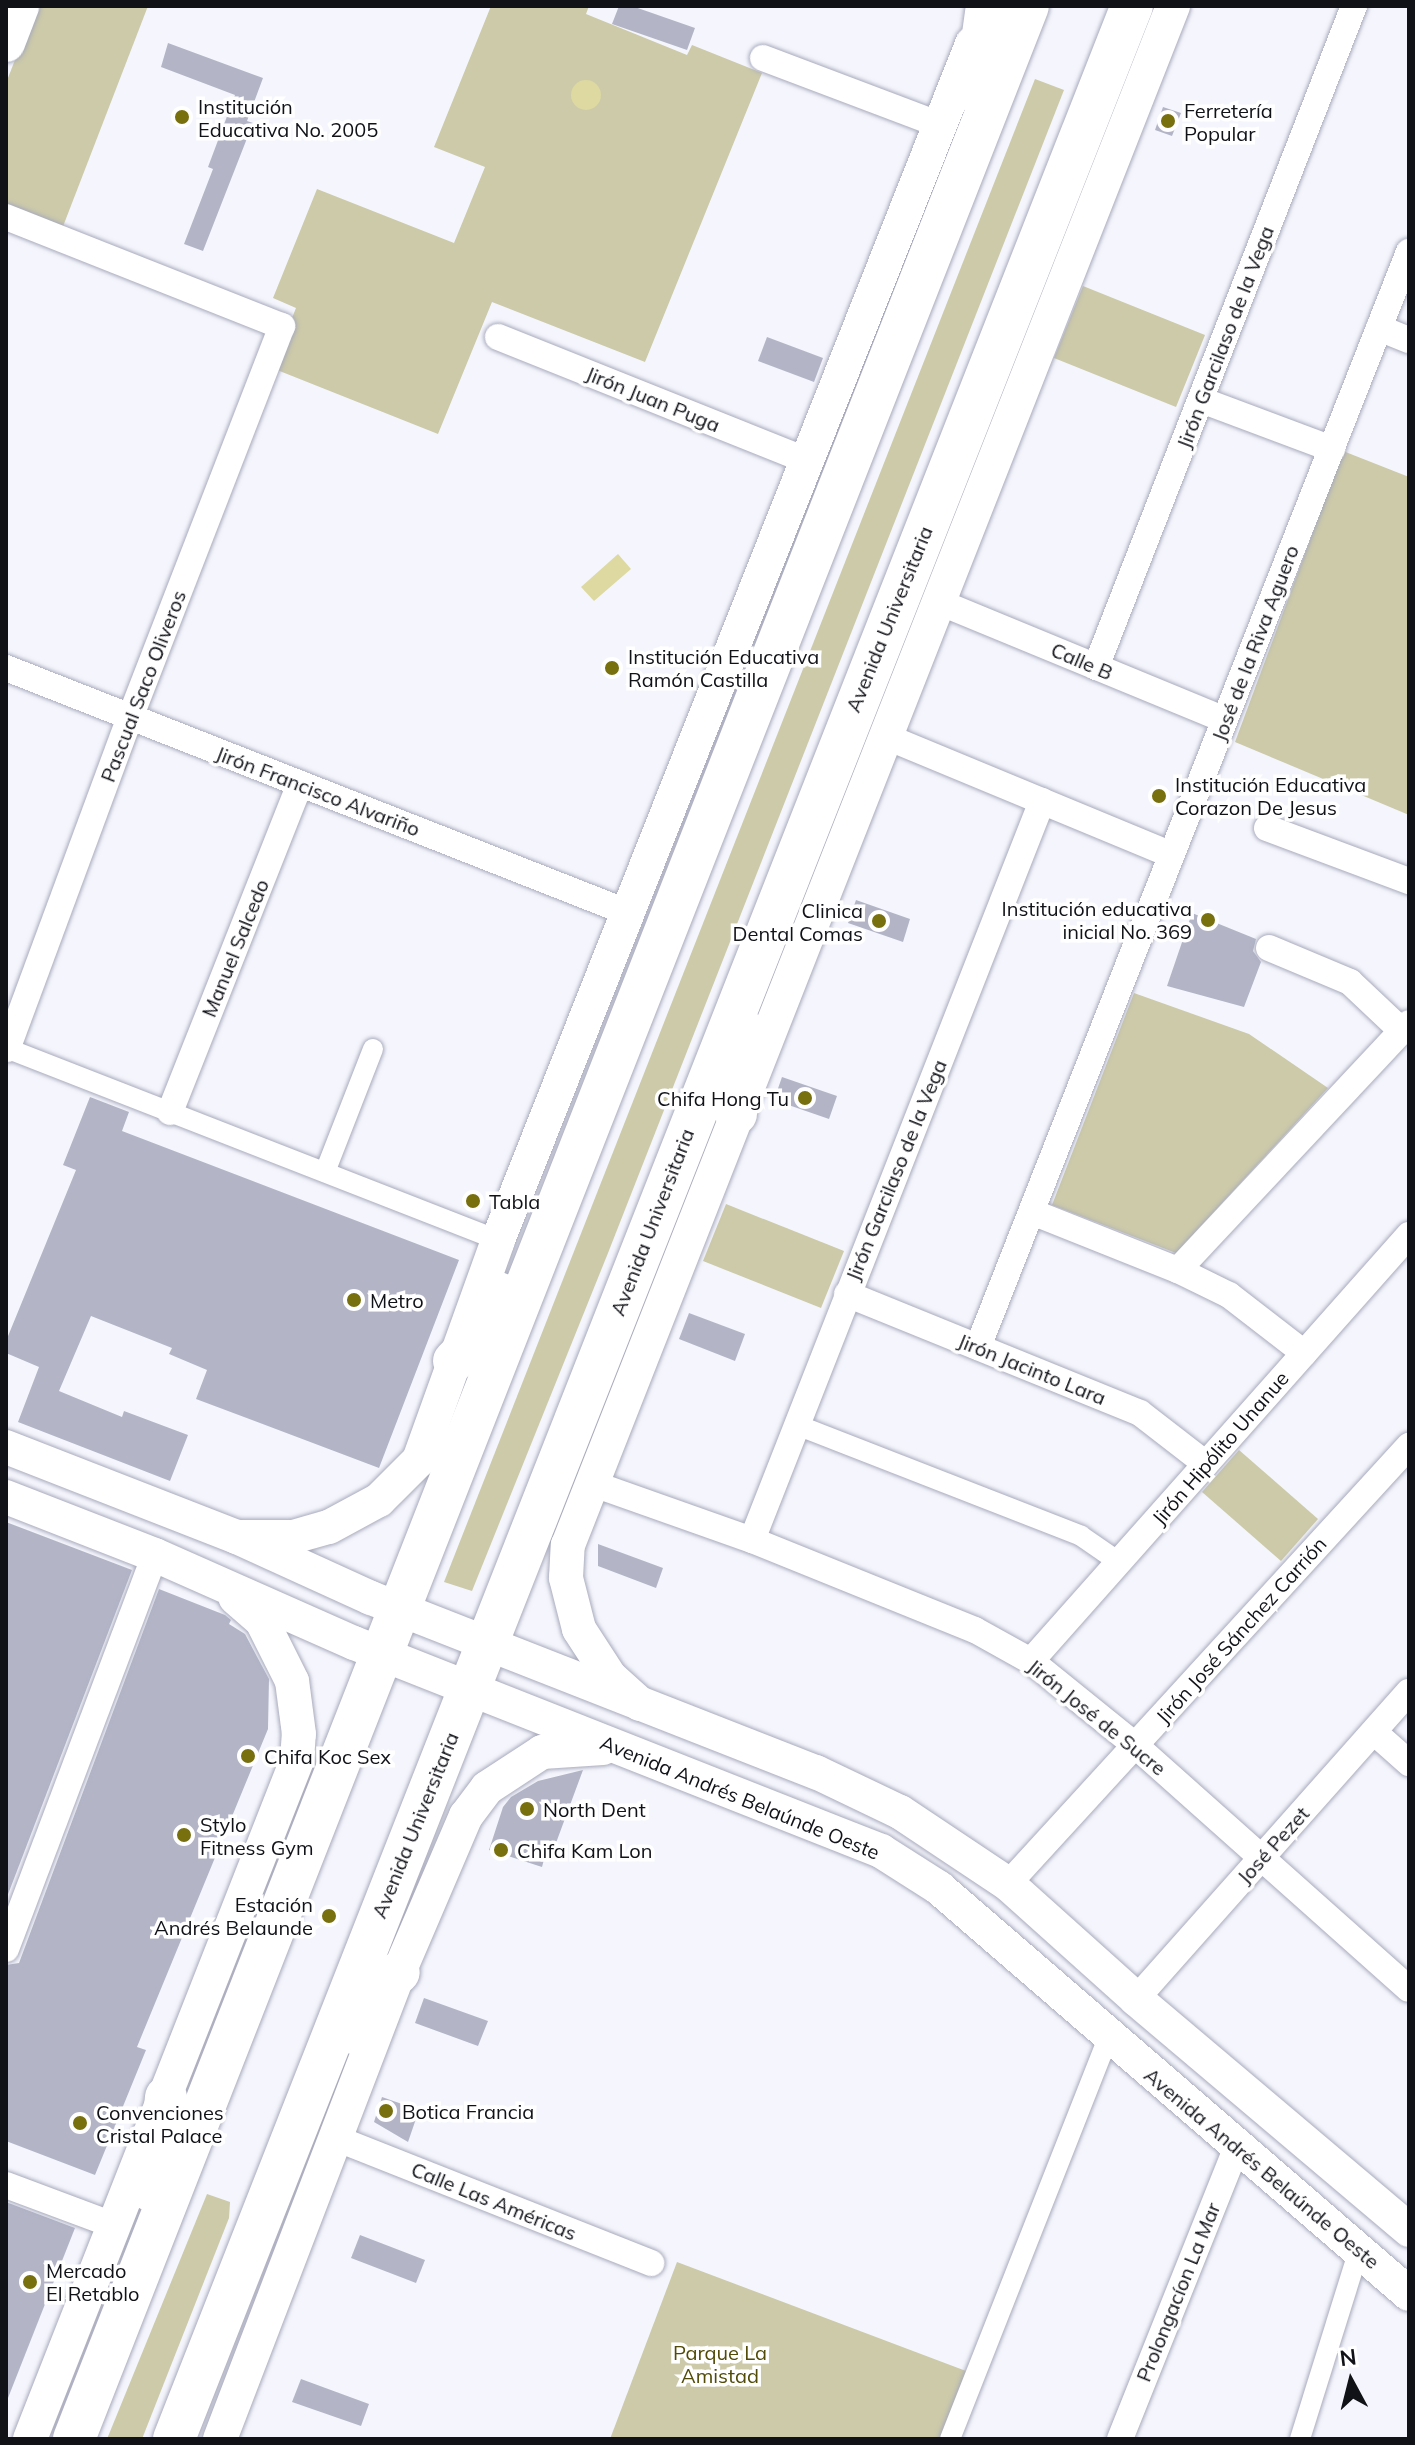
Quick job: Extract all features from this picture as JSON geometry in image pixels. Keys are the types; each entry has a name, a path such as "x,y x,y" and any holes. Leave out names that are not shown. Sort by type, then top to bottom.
{"main road":[{"path":"6,43 20,6"},
{"path":"965,166 962,145 981,67 987,6"},
{"path":"74,2439 379,1654 1028,6"},
{"name":"Avenida Universitaria","path":"174,2439 1132,6"},
{"path":"736,1114 736,1075 772,939 772,916"},
{"path":"454,1361 477,1337 522,1247 551,1222"},
{"path":"305,2103 339,2057 376,1992 399,1972"},
{"path":"130,2298 130,2259 161,2151 166,2097"}],"street":[{"path":"237,1537 293,1537 329,1527 387,1494 419,1460 498,1240 987,6"},
{"name":"Avenida Universitaria","path":"640,1704 610,1677 589,1650 574,1617 566,1578 568,1545 1173,6"},
{"name":"Jirón Garcilaso de la Vega","path":"1096,667 1354,6"},
{"path":"763,58 940,125"},
{"name":"Pascual Saco Oliveros","path":"6,217 282,326 130,717 7,1048"},
{"name":"José de la Riva Aguero","path":"978,1347 1409,252"},
{"path":"1379,328 1409,340"},
{"name":"Jirón Juan Puga","path":"498,337 808,461"},
{"path":"1201,400 1332,449"},
{"name":"Calle B","path":"939,602 1225,720"},
{"name":"Jirón Francisco Alvariño","path":"6,668 629,913"},
{"path":"887,737 1172,855"},
{"name":"Manuel Salcedo","path":"170,1112 300,784"},
{"name":"Jirón Garcilaso de la Vega","path":"752,1540 1042,801"},
{"path":"1267,828 1409,881"},
{"path":"1178,1270 1405,1027 1350,982 1269,948"},
{"path":"7,1048 498,1240"},
{"path":"325,1172 373,1049"},
{"path":"1032,1212 1178,1270 1229,1295 1304,1353"},
{"name":"Jirón Hipólito Unanue","path":"1031,1661 1409,1235"},
{"name":"Jirón Jacinto Lara","path":"847,1294 1140,1413 1206,1464"},
{"path":"797,1425 1081,1536 1119,1562"},
{"name":"Jirón José Sánchez Carrión","path":"1008,1884 1409,1446"},
{"path":"6,1447 237,1537 397,1609 816,1772 900,1812 1008,1884 1136,1999 1409,2230"},
{"path":"57,1517 72,1497 74,1473"},
{"name":"Jirón José de Sucre","path":"594,1484 752,1540 975,1630 1031,1661 1136,1746 1409,1989"},
{"name":"Avenida Andrés Belaúnde Oeste","path":"6,1497 155,1555 379,1654 881,1851 939,1888 1409,2294"},
{"path":"117,1541 121,1516 136,1497"},
{"path":"6,1949 155,1555"},
{"path":"30,2439 297,1760 297,1709 283,1660 262,1621 221,1584"},
{"name":"José Pezet","path":"1136,1999 1409,1692"},
{"path":"1374,1732 1409,1763"},
{"name":"Avenida Universitaria","path":"220,2439 338,2139 399,1972 466,1816 487,1788 542,1752 575,1747 618,1749"},
{"path":"742,1796 755,1776 759,1751"},
{"path":"801,1818 804,1794 816,1772"},
{"path":"950,2439 1108,2037"},
{"name":"Calle Las Américas","path":"338,2139 651,2263"},
{"name":"Prolongacíon La Mar","path":"1120,2439 1237,2146"},
{"path":"6,2185 113,2225"},
{"path":"1300,2439 1359,2250"}],"green space":[{"path":"36,6 148,6 62,229 6,207 6,83"},
{"path":"491,6 589,6 586,14 687,55 692,45 762,73 645,362 492,302 438,434 272,368 296,308 273,298 317,189 454,243 485,167 434,147"},
{"path":"1035,79 1064,90 608,1253 472,1591 444,1582"},
{"path":"1083,286 1205,335 1176,407 1054,358"},
{"path":"1343,451 1409,477 1409,815 1235,742"},
{"path":"1134,993 1249,1034 1328,1088 1176,1253 1052,1205"},
{"path":"726,1204 844,1251 821,1308 703,1261"},
{"path":"1239,1450 1318,1519 1281,1561 1202,1492"},
{"path":"207,2194 230,2202 229,2218 142,2439 107,2439"},
{"name":"Parque La Amistad","path":"677,2262 966,2371 940,2439 610,2439"}],"shaded area":[{"path":"586,80 592,81 600,89 600,101 592,109 586,110 580,109 572,101 571,95 572,89 580,81"},
{"path":"618,554 631,569 594,601 581,587"}],"building":[{"path":"619,6 632,6 695,28 687,50 612,24"},
{"path":"168,43 263,78 247,121 253,123 203,251 184,244 213,169 208,167 235,95 161,67"},
{"name":"Ferretería Popular","path":"1163,107 1181,113 1172,136 1155,130"},
{"path":"767,337 823,358 814,382 758,361"},
{"name":"Clinica Dental Comas","path":"856,900 910,919 903,942 848,923"},
{"path":"1192,913 1256,939 1253,951 1261,962 1244,1007 1167,986"},
{"name":"Chifa Hong Tu","path":"782,1077 837,1096 829,1119 774,1100"},
{"path":"90,1097 129,1112 122,1131 459,1260 379,1468 196,1399 207,1370 169,1354 172,1348 91,1316 59,1391 122,1417 124,1411 188,1435 170,1481 18,1422 39,1367 6,1353 6,1341 76,1170 63,1165"},
{"path":"689,1313 745,1334 735,1361 679,1339"},
{"path":"6,1522 132,1570 7,1897 6,1897"},
{"path":"598,1544 663,1568 656,1588 598,1566"},
{"path":"159,1589 225,1615 231,1620 229,1624 245,1634 269,1679 268,1729 137,2047 146,2050 95,2175 6,2141 6,1965 19,1963"},
{"path":"583,1770 556,1843 549,1841 542,1867 489,1850 503,1807 511,1797 538,1781"},
{"path":"424,1998 488,2021 478,2046 415,2023"},
{"path":"382,2097 419,2110 408,2142 374,2122"},
{"name":"Mercado El Retablo","path":"6,2202 75,2228 8,2398 6,2398"},
{"path":"360,2235 425,2260 416,2283 351,2258"},
{"path":"301,2379 369,2404 361,2426 292,2402"}],"place":[{"name":"Institución Educativa No. 2005","path":"182,117"},
{"name":"Ferretería Popular","path":"1168,121"},
{"name":"Institución Educativa Ramón Castilla","path":"612,668"},
{"name":"Institución Educativa Corazon De Jesus","path":"1159,796"},
{"name":"Institución educativa inicial No. 369","path":"1208,920"},
{"name":"Clinica Dental Comas","path":"879,921"},
{"name":"Chifa Hong Tu","path":"805,1098"},
{"name":"Tabla","path":"473,1201"},
{"name":"Metro","path":"354,1300"},
{"name":"Chifa Koc Sex","path":"248,1756"},
{"name":"North Dent","path":"527,1809"},
{"name":"Stylo Fitness Gym","path":"184,1835"},
{"name":"Chifa Kam Lon","path":"501,1850"},
{"name":"Estación Andrés Belaunde","path":"329,1916"},
{"name":"Botica Francia","path":"386,2111"},
{"name":"Convenciones Cristal Palace","path":"80,2123"},
{"name":"Mercado El Retablo","path":"30,2282"}]}
